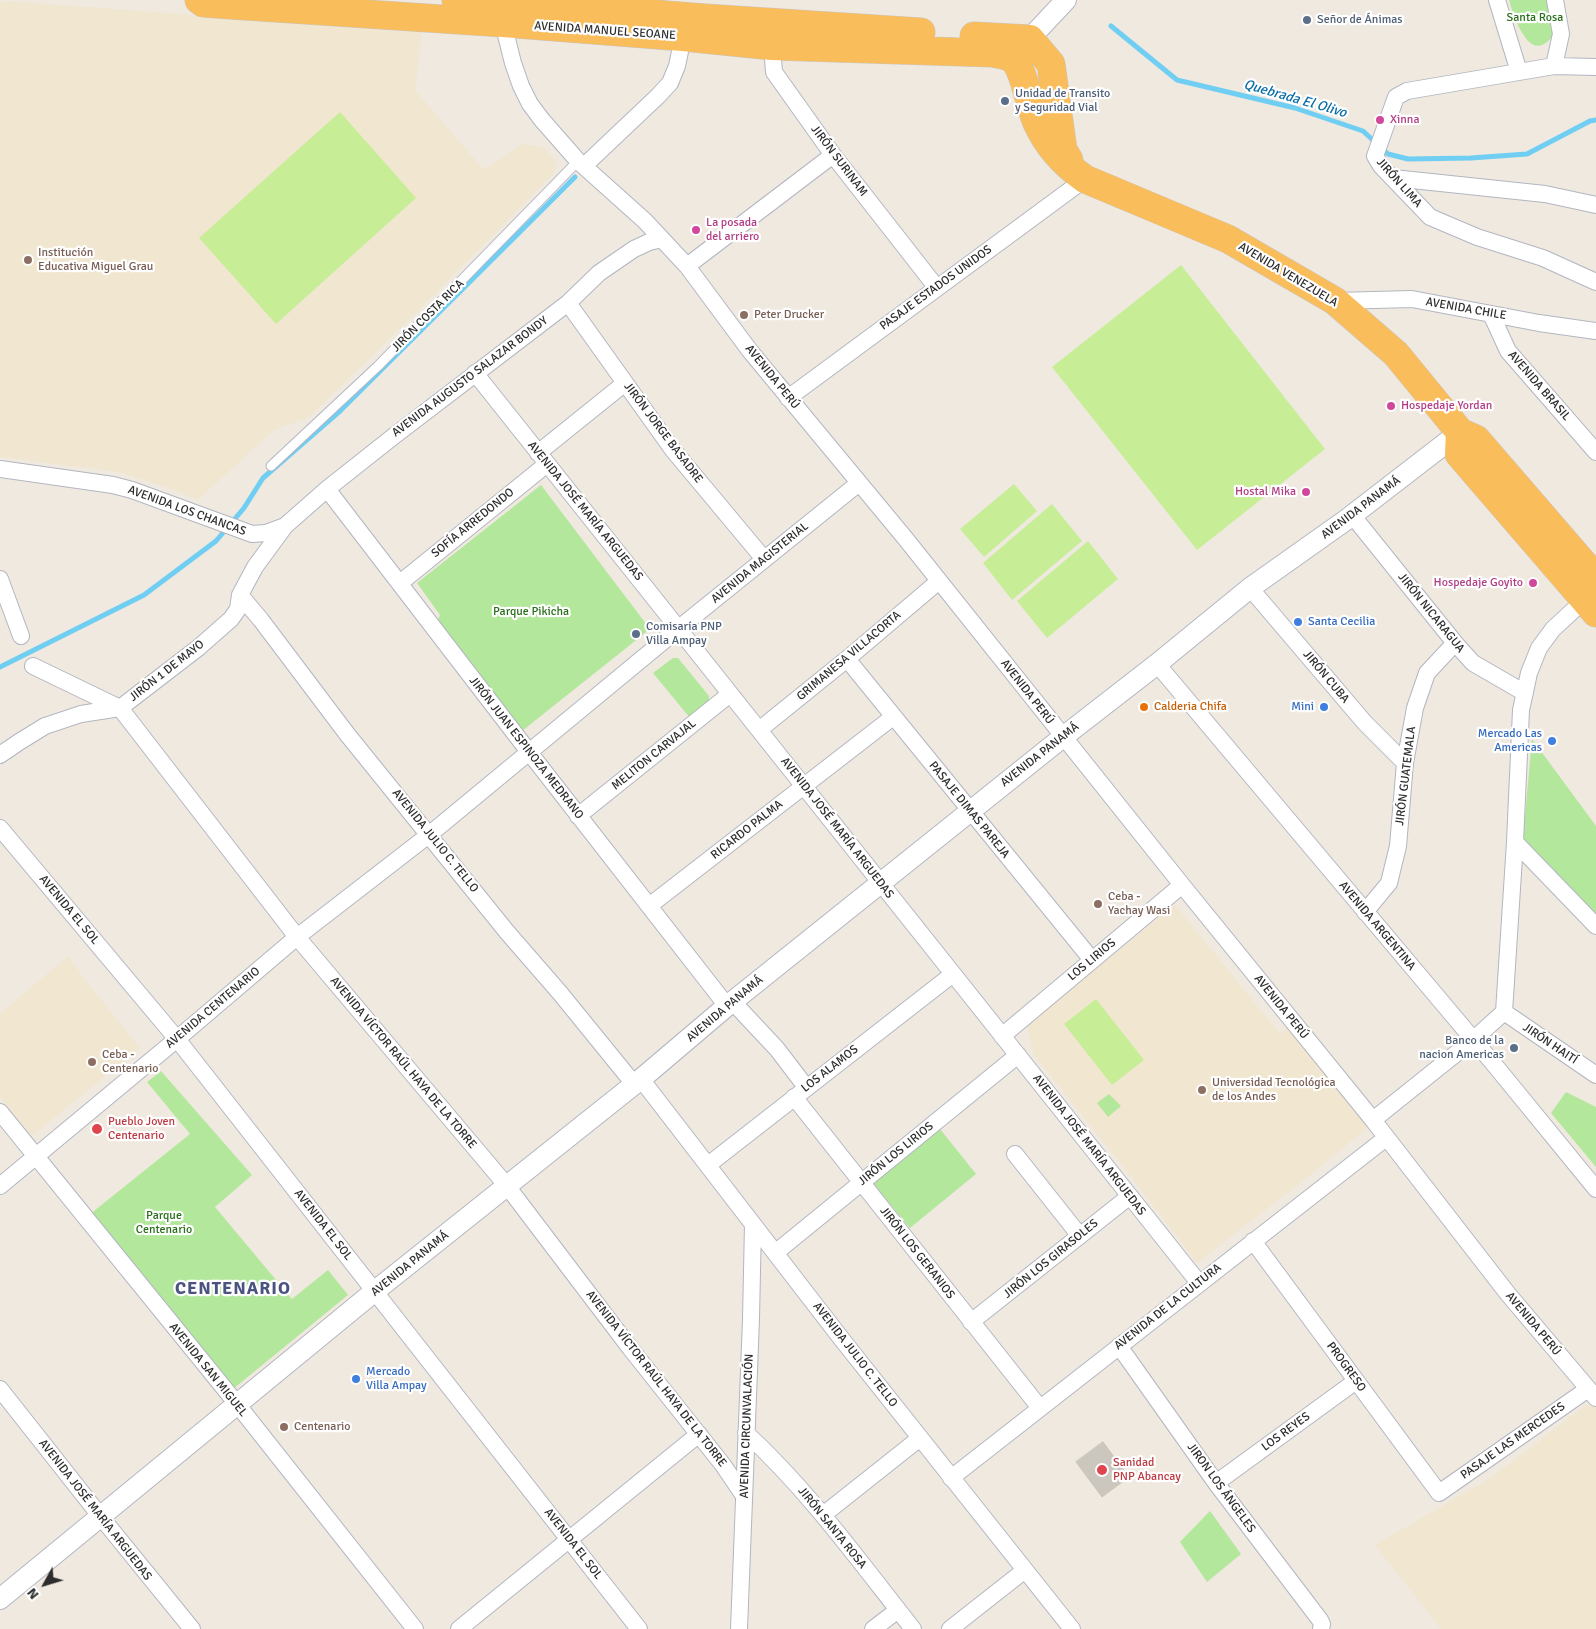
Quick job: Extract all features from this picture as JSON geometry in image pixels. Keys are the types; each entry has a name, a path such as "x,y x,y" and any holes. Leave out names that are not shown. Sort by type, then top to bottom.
{"highway":[{"name":"AVENIDA MANUEL SEOANE","path":"199,0 221,4 504,8 684,18 773,34 992,53 1021,49"},
{"name":"AVENIDA MANUEL SEOANE","path":"456,0 504,8"},
{"name":"AVENIDA VENEZUELA","path":"1021,49 1020,70 1036,122 1049,145 1080,176 1228,239 1335,301 1396,354 1460,432 1476,440 1593,595"}],"street":[{"path":"1021,49 1066,0"},
{"path":"1497,0 1519,72"},
{"path":"1554,66 1561,34 1555,0"},
{"name":"AVENIDA PERÚ","path":"504,8 513,63 530,104 542,120 581,163 645,221 687,266 750,351 859,482 1373,1120 1508,1294 1592,1393"},
{"name":"JIRÓN COSTA RICA","path":"581,163 658,96 670,83 677,66 684,18"},
{"name":"JIRÓN SURINAM","path":"773,34 774,72 833,155 937,288"},
{"name":"JIRÓN LIMA","path":"1596,66 1554,66 1401,93 1396,97 1375,156 1381,166 1430,218 1477,237 1543,258 1596,282"},
{"path":"687,266 833,155"},
{"name":"PASAJE ESTADOS UNIDOS","path":"788,398 937,288 1080,176"},
{"path":"1393,178 1545,194 1596,205"},
{"name":"AVENIDA AUGUSTO SALAZAR BONDY","path":"285,526 327,489 568,303 580,290 616,261 634,249 649,242 662,239"},
{"name":"AVENIDA CHILE","path":"1335,301 1412,299 1539,323 1596,331"},
{"name":"JIRÓN JORGE BASADRE","path":"568,303 673,450 764,559"},
{"name":"AVENIDA BRASIL","path":"1491,314 1508,351 1596,452"},
{"name":"AVENIDA JOSÉ MARÍA ARGUEDAS","path":"475,373 1199,1283"},
{"name":"SOFÍA ARREDONDO","path":"400,583 625,384"},
{"name":"AVENIDA PANAMÁ","path":"0,1599 375,1291 637,1082 730,1004 970,811 1157,664 1250,588 1352,515 1460,432"},
{"name":"AVENIDA LOS CHANCAS","path":"0,469 113,485 132,490 252,534 266,533 285,526"},
{"name":"AVENIDA MAGISTERIAL","path":"430,834 678,628 859,482"},
{"name":"JIRÓN JUAN ESPINOZA MEDRANO","path":"327,489 578,816 730,1004"},
{"name":"JIRÓN NICARAGUA","path":"1352,515 1473,663 1525,693"},
{"name":"JIRÓN 1 DE MAYO","path":"0,755 45,726 81,714 120,708 198,648 231,619 238,609 240,595 255,567 285,526"},
{"path":"0,579 21,636"},
{"name":"GRIMANESA VILLACORTA","path":"759,730 939,581"},
{"name":"JIRÓN CUBA","path":"1250,588 1365,723 1406,764"},
{"name":"AVENIDA JULIO C. TELLO","path":"240,595 348,734 507,932 708,1164 951,1478 1072,1629"},
{"path":"1373,1120 1473,1040 1504,1012 1521,710 1530,673 1539,648 1553,629 1593,595"},
{"name":"JIRÓN GUATEMALA","path":"1365,912 1389,883 1398,846 1406,764 1415,708 1427,673 1455,643"},
{"name":"PASAJE DIMAS PAREJA","path":"847,659 1092,960"},
{"name":"AVENIDA ARGENTINA","path":"1157,664 1596,1189"},
{"name":"AVENIDA VÍCTOR RAÚL HAYA DE LA TORRE","path":"33,666 120,708 297,937 507,1186 630,1348 723,1464 744,1496"},
{"name":"MELITON CARVAJAL","path":"578,816 730,694"},
{"name":"RICARDO PALMA","path":"649,906 893,717"},
{"name":"AVENIDA EL SOL","path":"0,828 177,1039 639,1629"},
{"name":"AVENIDA CENTENARIO","path":"0,1186 37,1157 297,937 430,834"},
{"path":"1515,842 1596,926"},
{"name":"LOS LIRIOS","path":"1002,1036 1182,885"},
{"name":"LOS ALAMOS","path":"708,1164 953,974"},
{"name":"JIRÓN LOS GERANIOS","path":"730,1004 777,1049 800,1092 862,1182 1040,1408"},
{"name":"JIRÓN HAITÍ","path":"1504,1012 1596,1075"},
{"name":"JIRÓN LOS LIRIOS","path":"775,1253 1018,1055"},
{"name":"AVENIDA SAN MIGUEL","path":"0,1112 415,1629"},
{"name":"AVENIDA DE LA CULTURA","path":"951,1478 1386,1138"},
{"path":"1015,1154 1080,1236"},
{"name":"JIRÓN LOS GIRASOLES","path":"972,1322 1130,1196"},
{"name":"AVENIDA CIRCUNVALACIÓN","path":"739,1629 753,1224"},
{"name":"PROGRESO","path":"1253,1241 1439,1493"},
{"name":"JIRON LOS ÁNGELES","path":"1119,1346 1216,1483 1320,1620 1322,1624 1321,1629"},
{"name":"LOS REYES","path":"1216,1483 1356,1381"},
{"name":"AVENIDA JOSÉ MARÍA ARGUEDAS","path":"0,1389 192,1629"},
{"name":"PASAJE LAS MERCEDES","path":"1439,1493 1592,1393"},
{"name":"JIRÓN SANTA ROSA","path":"746,1433 770,1455 823,1515 913,1629"},
{"path":"460,1629 699,1434"},
{"path":"823,1515 920,1438"},
{"path":"950,1629 1025,1570"},
{"path":"873,1629 898,1610"}],"lane":[{"name":"JIRÓN COSTA RICA","path":"271,466 384,360 581,163"}],"shaded area":[{"path":"8,1 207,16 422,29 415,90 484,170 522,144 543,147 557,163 553,174 410,319 308,418 274,430 198,500 166,487 119,472 0,457 0,3"},
{"name":"Universidad Tecnológica de los Andes","path":"1175,905 1280,1034 1291,1026 1371,1125 1197,1263 1034,1055 1028,1031 1028,1024"},
{"path":"68,956 140,1048 32,1136 0,1097 0,1014"},
{"path":"1586,1405 1596,1405 1596,1629 1441,1629 1375,1545 1492,1477"}],"green space":[{"name":"Santa Rosa","path":"1509,0 1549,0 1553,28 1549,41 1537,46 1526,38 1521,31"},
{"path":"340,112 416,198 276,324 199,238"},
{"path":"1181,265 1325,449 1197,550 1052,367"},
{"path":"1014,484 1037,511 984,557 960,529"},
{"name":"Parque Pikicha","path":"541,485 650,629 517,735 436,624 440,615 417,583"},
{"path":"1052,504 1082,541 1012,600 983,563"},
{"path":"1088,541 1118,579 1047,638 1017,601"},
{"path":"673,658 678,658 709,696 709,702 690,718 653,673"},
{"path":"1532,739 1596,826 1596,914 1523,838"},
{"path":"1096,999 1144,1060 1112,1085 1064,1024"},
{"name":"Parque Centenario","path":"161,1071 252,1175 215,1207 292,1299 328,1270 348,1295 233,1389 89,1215 190,1134 147,1082"},
{"path":"1566,1092 1596,1107 1596,1167 1551,1113"},
{"path":"1109,1094 1121,1106 1108,1117 1097,1103"},
{"path":"940,1129 976,1174 910,1228 870,1180"},
{"path":"1210,1511 1241,1554 1207,1582 1180,1542"}],"building":[{"name":"Sanidad PNP Abancay","path":"1103,1442 1129,1477 1102,1497 1076,1462"}],"waterway":[{"name":"Quebrada El Olivo","path":"1111,26 1177,80 1295,108 1363,131 1388,154 1408,159 1471,158 1527,154 1590,121 1596,120"},
{"path":"0,667 144,595 216,541 244,508 263,478 340,411 575,177"}],"place":[{"name":"Señor de Ánimas","path":"1307,20"},
{"name":"Unidad de Transito y Seguridad Vial","path":"1005,101"},
{"name":"Xinna","path":"1380,120"},
{"name":"La posada del arriero","path":"696,230"},
{"name":"Institución Educativa Miguel Grau","path":"28,260"},
{"name":"Peter Drucker","path":"744,315"},
{"name":"Hospedaje Yordan","path":"1391,406"},
{"name":"Hostal Mika","path":"1306,492"},
{"name":"Hospedaje Goyito","path":"1533,583"},
{"name":"Santa Cecilia","path":"1298,622"},
{"name":"Comisaría PNP Villa Ampay","path":"636,634"},
{"name":"Calderia Chifa","path":"1144,707"},
{"name":"Mini","path":"1324,707"},
{"name":"Mercado Las Americas","path":"1552,741"},
{"name":"Ceba - Yachay Wasi","path":"1098,904"},
{"name":"Banco de la nacion Americas","path":"1514,1048"},
{"name":"Ceba - Centenario","path":"92,1062"},
{"name":"Universidad Tecnológica de los Andes","path":"1202,1090"},
{"name":"Pueblo Joven Centenario","path":"97,1129"},
{"name":"Mercado Villa Ampay","path":"356,1379"},
{"name":"Centenario","path":"284,1427"},
{"name":"Sanidad PNP Abancay","path":"1102,1470"}],"district":[{"name":"CENTENARIO","path":"233,1289"}]}
